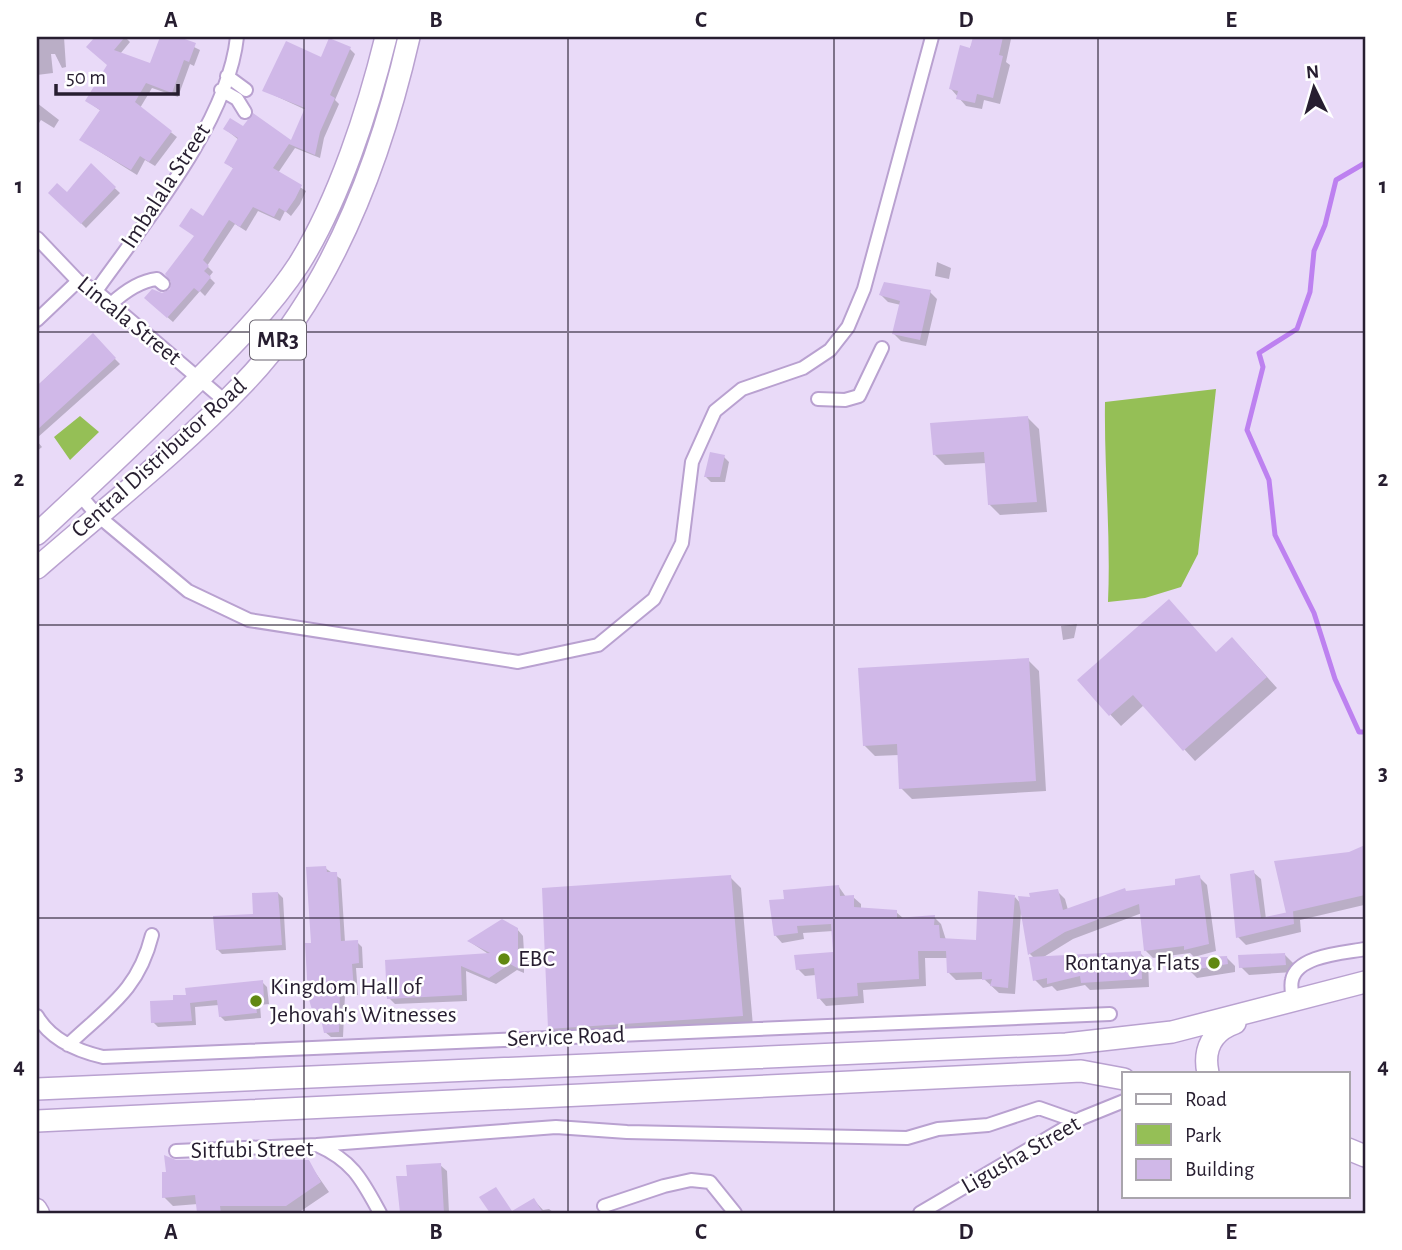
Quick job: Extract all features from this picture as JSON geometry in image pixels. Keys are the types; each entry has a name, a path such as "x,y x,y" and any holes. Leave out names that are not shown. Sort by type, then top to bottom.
{"main road":[{"name":"Central Distributor Road","path":"37,534 200,378 269,304 299,264 317,230 359,130 386,37"},
{"name":"Central Distributor Road","path":"37,568 244,383 283,334 341,237 382,135 409,37"},
{"path":"37,1089 1066,1044 1172,1032 1365,982"},
{"path":"1208,1072 1205,1061 1214,1036 1226,1026 1288,1004"},
{"path":"37,1121 1082,1071 1122,1079"},
{"path":"37,1208 40,1213"}],"street":[{"name":"Imbalala Street","path":"96,291 176,177 206,127 235,57 237,37"},
{"path":"79,494 97,515 188,591 249,620 518,662 598,645 654,599 682,543 692,462 715,411 742,389 803,368 830,350 848,327 864,289 932,37"},
{"path":"227,76 246,90"},
{"path":"221,90 237,99 245,112"},
{"name":"Lincala Street","path":"37,238 78,281 96,291 225,401"},
{"path":"111,304 126,291 140,284 157,279 163,284"},
{"path":"37,320 78,281"},
{"path":"818,399 845,400 859,396 882,348"},
{"path":"68,1045 130,988 145,964 152,935"},
{"path":"1288,1004 1292,979 1299,967 1325,957 1365,949"},
{"name":"Service Road","path":"37,1016 51,1034 68,1045 103,1057 1110,1014"},
{"name":"Ligusha Street","path":"920,1213 1076,1121 1122,1102"},
{"path":"317,1145 556,1127 627,1132 907,1138 938,1129 988,1125 1040,1108 1076,1121"},
{"name":"Sitfubi Street","path":"176,1151 317,1145 335,1153 357,1171 380,1213"},
{"path":"604,1206 691,1180 710,1182 735,1213"}],"green space":[{"path":"1216,389 1198,554 1181,587 1145,598 1108,602 1105,402"},
{"path":"80,416 99,432 70,460 54,437"}],"building":[{"path":"95,37 125,37 114,50 150,63 160,37 179,37 196,43 189,62 184,60 172,93 146,83 135,102 172,131 149,162 140,156 131,170 79,140 100,110 85,101 107,65 86,47"},
{"path":"973,37 1003,37 999,55 1003,56 993,98 977,94 975,103 956,99 958,91 949,89 960,45 970,48"},
{"path":"329,38 351,47 330,95 335,98 320,132 315,155 289,144 273,168 302,185 295,199 286,212 279,208 274,217 253,207 240,227 229,220 203,260 209,266 204,271 211,277 199,292 194,288 167,318 144,298 152,289 162,293 170,289 171,282 165,274 194,236 179,226 191,208 203,216 233,168 224,163 238,138 223,129 230,118 243,126 253,113 291,140 305,108 262,91 286,41 321,57"},
{"path":"91,163 116,187 81,224 48,193 57,183 67,192"},
{"path":"884,282 931,290 920,340 892,334 900,301 879,295"},
{"path":"93,333 116,358 37,430 37,386"},
{"path":"1028,416 1037,502 988,505 984,452 933,455 930,423"},
{"path":"710,452 725,455 720,477 704,477"},
{"path":"1169,599 1216,652 1232,637 1267,677 1183,751 1133,695 1109,716 1077,680"},
{"path":"1029,658 1036,781 899,789 897,744 863,746 858,668"},
{"path":"1365,845 1365,895 1286,913 1274,861 1349,852"},
{"path":"326,866 327,872 337,872 341,941 358,940 359,963 352,964 354,990 340,991 339,1032 324,1033 319,1010 312,1010 308,996 305,943 311,943 306,867"},
{"path":"1254,870 1261,918 1293,911 1294,924 1236,938 1230,874"},
{"path":"731,875 743,1016 548,1029 542,888"},
{"path":"1200,875 1209,944 1184,950 1184,946 1144,951 1139,904 1065,932 1028,955 1018,896 1030,897 1029,893 1058,889 1063,910 1125,888 1126,891 1175,885 1175,879"},
{"path":"839,885 840,896 854,895 854,907 897,910 897,918 935,915 934,925 939,925 940,938 976,940 978,891 1015,895 1008,988 990,986 992,979 982,980 982,972 947,973 946,951 918,951 919,979 857,983 858,996 817,999 814,968 796,970 794,955 833,952 831,924 797,926 798,933 774,936 769,900 784,899 783,890"},
{"path":"278,892 282,945 216,950 213,916 253,914 252,893"},
{"path":"502,919 518,928 518,951 533,950 518,959 519,969 510,964 489,978 461,966 462,995 387,999 385,960 490,953 467,941"},
{"path":"1141,951 1142,979 1081,983 1080,976 1047,984 1047,978 1033,981 1029,957"},
{"path":"1285,953 1286,965 1239,968 1238,955"},
{"path":"1227,956 1228,964 1187,971 1186,958"},
{"path":"263,980 264,1000 255,1000 257,1013 219,1017 217,1000 190,1003 192,1021 151,1023 150,1001 173,1000 173,995 186,995 185,988"},
{"path":"164,1155 176,1160 309,1160 321,1182 286,1206 220,1206 221,1213 197,1213 195,1195 162,1198 162,1172 166,1172"},
{"path":"441,1163 444,1213 400,1213 396,1176 407,1176 406,1165"},
{"path":"496,1187 512,1211 534,1198 543,1213 490,1213 479,1197"}],"waterway":[{"path":"1365,163 1336,180 1325,225 1314,251 1310,292 1297,329 1259,353 1263,367 1247,430 1269,480 1275,535 1314,613 1335,679 1359,732 1365,732"}],"place":[{"name":"EBC","path":"504,959"},
{"name":"Rontanya Flats","path":"1214,963"},
{"name":"Kingdom Hall of Jehovah's Witnesses","path":"256,1001"}]}
